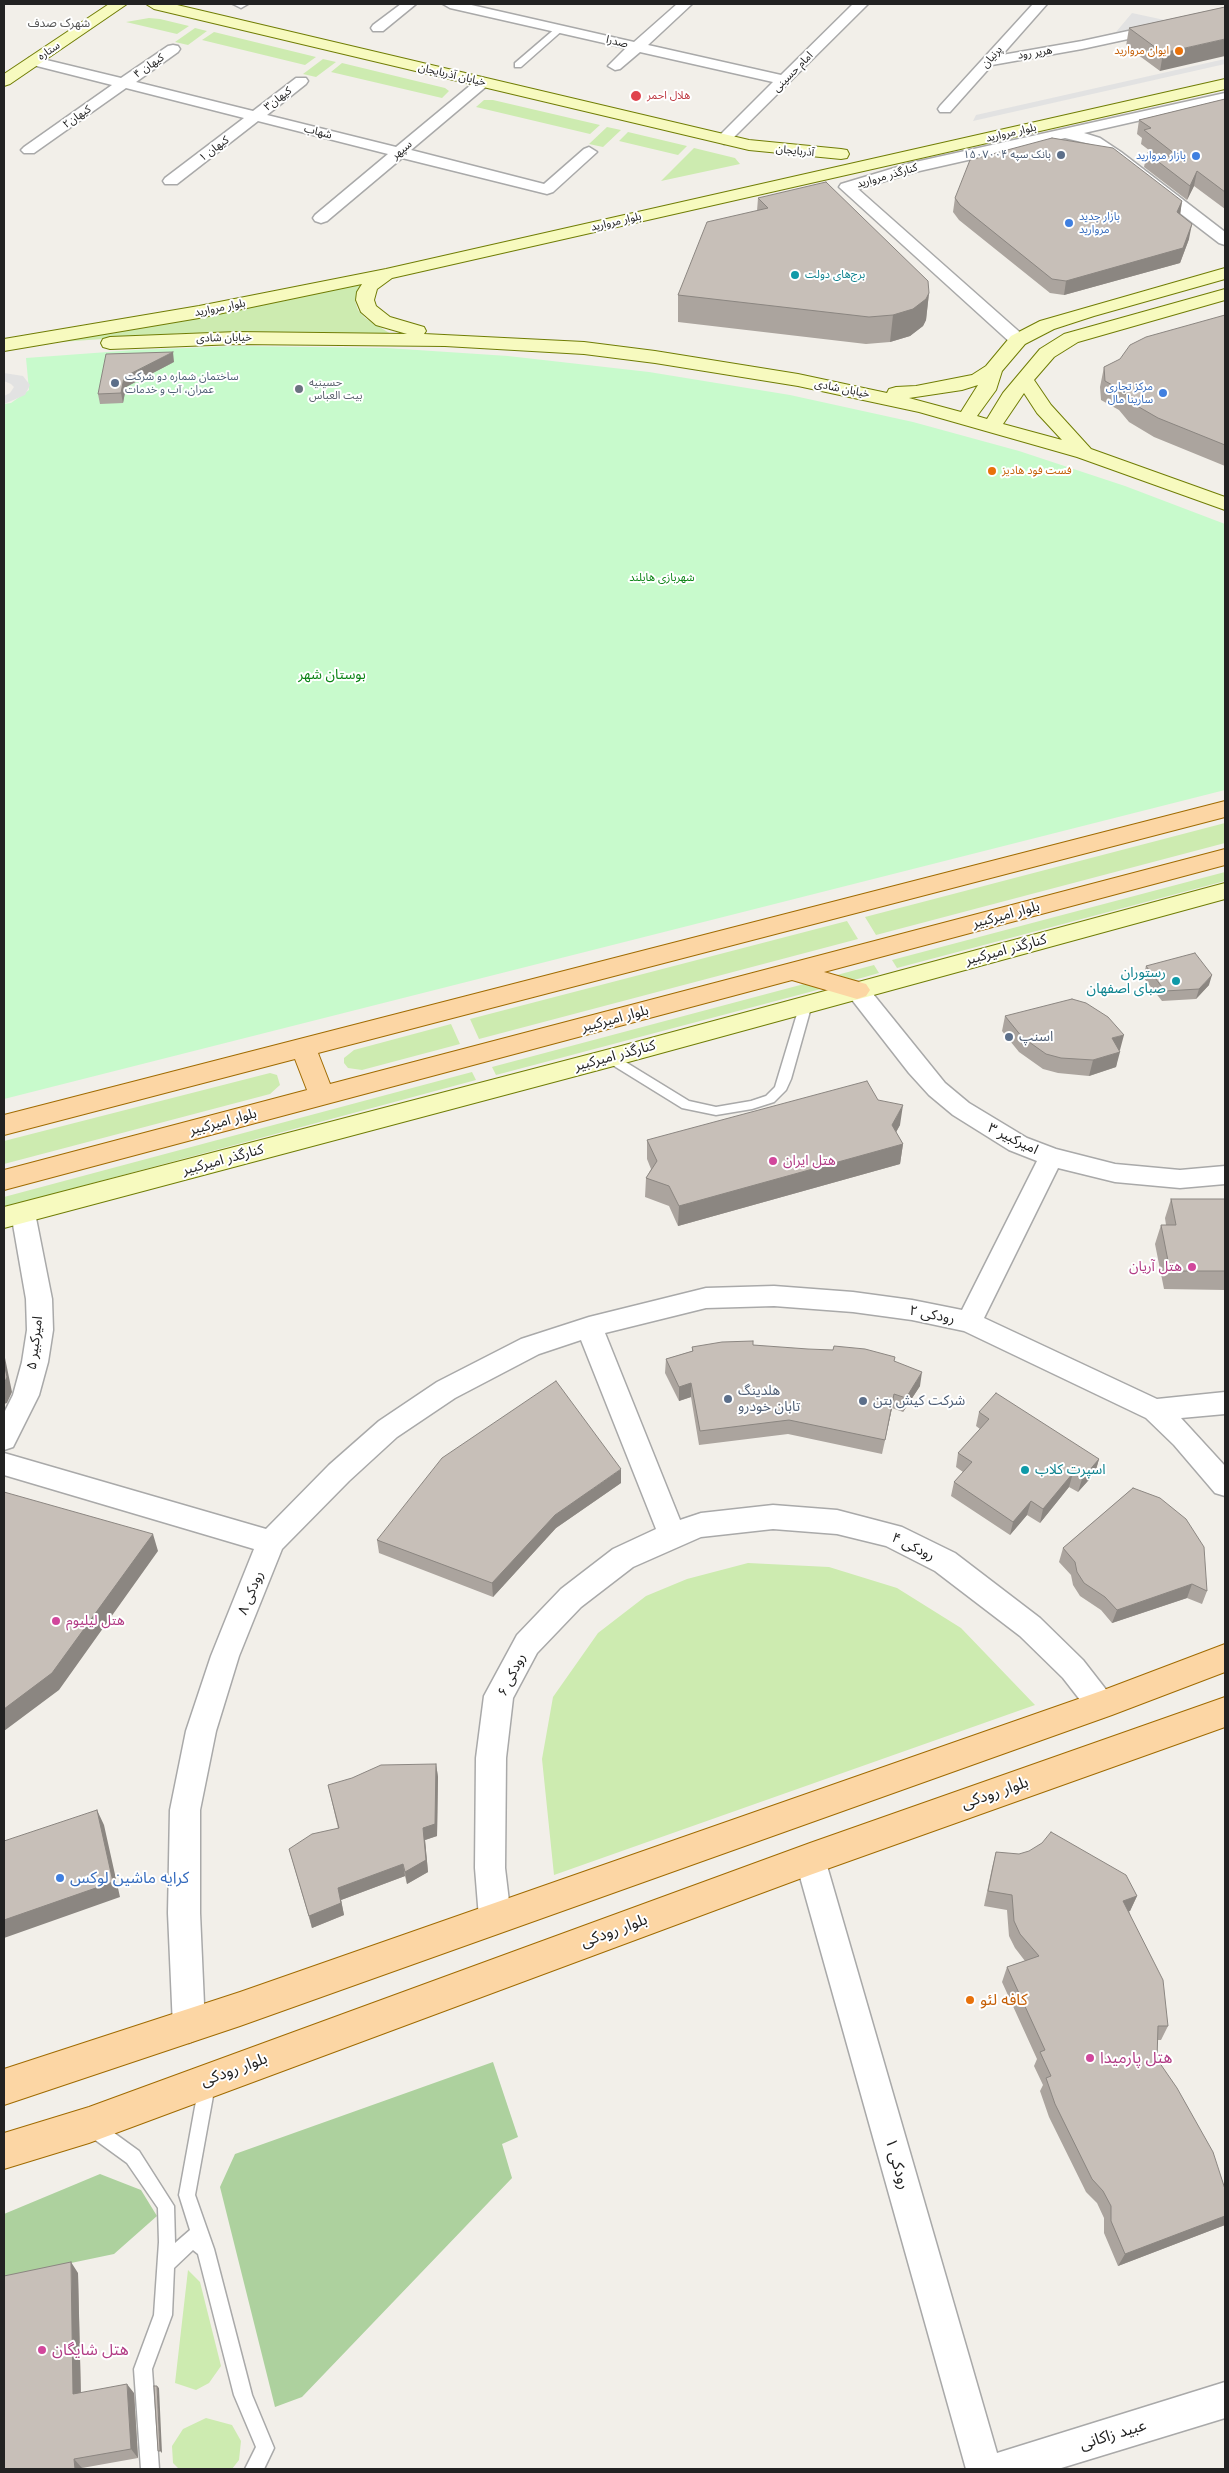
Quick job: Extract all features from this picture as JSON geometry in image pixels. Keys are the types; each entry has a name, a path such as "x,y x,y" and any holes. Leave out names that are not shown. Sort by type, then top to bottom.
{"main road":[{"path":"4,1125 1225,809"},
{"name":"بلوار امیرکبیر","path":"4,1180 1225,857"},
{"path":"792,972 857,990"},
{"path":"303,1048 322,1096"},
{"path":"4,2087 189,2027 1100,1705 1225,1658"},
{"name":"بلوار رودکی","path":"4,2150 89,2125 810,1859 1225,1712"}],"street":[{"name":"ستاره","path":"4,81 119,4"},
{"name":"خیابان آذربایجان","path":"154,4 749,146"},
{"path":"378,28 409,4"},
{"name":"صدرا","path":"450,4 784,80"},
{"path":"502,16 517,4"},
{"path":"615,66 685,4"},
{"name":"امام حسینی","path":"724,140 861,4"},
{"name":"پرنیان","path":"944,109 1040,4"},
{"path":"1210,17 1221,4"},
{"name":"هریر رود","path":"987,62 1082,45 1225,14"},
{"path":"1026,18 1029,27 1037,34 1061,43 1082,45"},
{"name":"کیهان ۴","path":"124,83 173,49"},
{"name":"شهاب","path":"34,61 547,189 589,152"},
{"name":"بلوار مروارید","path":"4,345 199,312 386,274 599,226 844,162 942,132 1225,68"},
{"name":"کیهان۳","path":"256,116 301,82"},
{"name":"سپهر","path":"321,218 483,82"},
{"name":"کیهان۲","path":"29,150 124,83"},
{"name":"بلوار مروارید","path":"512,228 844,162 957,145 1225,84"},
{"name":"کنارگذر مروارید","path":"1018,340 847,187 911,168 1061,132 1111,130 1225,97"},
{"name":"کیهان ۱","path":"171,181 256,116"},
{"path":"1225,225 1111,130 1093,138 1225,240"},
{"path":"942,132 954,132 963,135 965,141 957,145"},
{"name":"کنارگذر مروارید","path":"1061,132 1095,141"},
{"path":"749,146 769,164"},
{"name":"آذربایجان","path":"749,146 844,162"},
{"path":"844,162 911,168"},
{"path":"586,212 578,216 578,222 587,226 599,226"},
{"name":"بلوار مروارید","path":"128,307 233,290 363,262"},
{"path":"863,393 916,392 980,379 993,370 1018,340 1047,326 1087,312 1225,273"},
{"name":"خیابان شادی","path":"386,274 371,285 366,292 365,300 374,315 395,326 445,340"},
{"path":"993,425 1010,397 1047,352 1071,338 1225,294"},
{"name":"خیابان شادی","path":"4,351 135,341 237,338 445,340 584,348 789,378 863,393 966,418 1084,454 1225,504"},
{"path":"966,418 986,390 993,370"},
{"path":"1024,379 1044,409 1084,454"},
{"path":"986,390 998,397 1010,397"},
{"name":"کنارگذر امیرکبیر","path":"13,1216 610,1058 1225,891"},
{"name":"امیرکبیر ۳","path":"857,990 917,1067 937,1089 988,1128 1018,1144 1051,1157 1090,1168 1147,1178 1180,1179 1225,1175"},
{"path":"969,1322 1051,1157"},
{"name":"امیرکبیر ۵","path":"4,1439 26,1395 35,1362 40,1330 39,1299 13,1216"},
{"name":"رودکی ۲","path":"589,1326 706,1298 774,1296 853,1302 912,1310 969,1322 1155,1410 1183,1437 1225,1486"},
{"path":"589,1326 672,1535"},
{"name":"رودکی ۸","path":"189,2027 184,1913 185,1810 201,1731 225,1656 271,1542 339,1473 388,1429 446,1390 530,1346 589,1326"},
{"path":"1155,1410 1225,1403"},
{"path":"4,1464 271,1542"},
{"name":"رودکی ۴","path":"672,1535 702,1525 773,1517 837,1522 892,1535 945,1562 1030,1627 1074,1669 1100,1705"},
{"name":"رودکی ۶","path":"495,1918 490,1868 491,1758 499,1696 527,1644 571,1598 622,1558 672,1535"},
{"name":"رودکی ۱","path":"810,1859 984,2469"},
{"name":"عبید زاکانی","path":"1001,2469 1225,2400"}],"lane":[{"path":"518,65 560,29"},
{"path":"610,1058 686,1105 716,1112 752,1105 770,1099 780,1090 785,1079 806,1004"},
{"path":"208,2080 187,2195 205,2249 243,2396 265,2448 254,2469"},
{"path":"89,2125 133,2157 166,2206 166,2264 163,2315 143,2369 150,2469"},
{"path":"166,2264 192,2238 205,2249"}],"green space":[{"path":"149,18 189,26 177,34 126,22"},
{"path":"195,28 207,31 188,45 175,42"},
{"path":"214,32 316,57 305,65 202,40"},
{"path":"323,59 336,62 316,77 303,74"},
{"path":"342,63 445,88 449,91 442,98 331,72"},
{"path":"484,100 493,100 600,125 590,134 476,107"},
{"path":"607,127 621,130 603,147 589,144"},
{"path":"628,132 687,146 678,155 619,141"},
{"path":"694,148 735,158 740,164 661,181"},
{"path":"362,283 355,301 358,310 365,318 391,334 187,333 32,344 202,317"},
{"name":"بوستان شهر","path":"236,346 387,348 508,356 649,372 790,395 913,422 1019,451 1125,486 1225,524 1225,790 4,1099 4,404 11,403 29,390 26,358 135,350"},
{"path":"1225,823 1225,843 876,935 865,917"},
{"path":"1225,872 1225,881 897,968 892,960"},
{"path":"847,921 858,939 479,1039 470,1019"},
{"path":"874,965 879,973 854,980 837,975"},
{"path":"804,984 821,989 496,1075 492,1067"},
{"path":"451,1024 460,1044 362,1070 348,1068 344,1063 344,1058 354,1050"},
{"path":"472,1072 476,1080 4,1207 4,1197"},
{"path":"270,1073 277,1075 280,1085 270,1094 4,1164 4,1141"},
{"path":"748,1563 829,1567 897,1588 961,1628 1035,1705 554,1875 542,1759 553,1697 598,1633 646,1596 687,1579"},
{"path":"493,2062 518,2137 502,2144 512,2178 302,2397 275,2407 220,2187 235,2154"},
{"path":"100,2174 141,2190 157,2216 114,2254 4,2277 4,2214"},
{"path":"188,2270 200,2282 221,2366 209,2383 196,2390 175,2383"},
{"path":"206,2418 232,2425 241,2441 239,2460 232,2469 179,2469 173,2463 172,2446 183,2429"}],"shaded area":[{"path":"1132,13 1169,21 1116,32"},
{"path":"1225,59 1225,64 973,121 976,115"},
{"path":"4,373 23,376 30,385 25,395 4,404 4,396 10,393 14,387 4,381"}],"building":[{"path":"1225,7 1225,39 1163,53 1129,28"},
{"name":"بازار مروارید","path":"1225,99 1225,192 1197,171 1190,186 1147,153 1180,158 1144,130 1151,128 1139,120"},
{"name":"بازار جدید مروارید","path":"1052,138 1113,148 1182,201 1177,212 1192,224 1183,248 1066,281 1052,279 960,205 955,198 970,160"},
{"name":"برج‌های دولت","path":"826,182 928,281 929,293 926,299 913,309 893,315 869,317 678,295 707,222 768,208 758,198"},
{"name":"مرکز تجاری سارینا مال","path":"1225,315 1225,445 1158,418 1132,403 1123,391 1105,381 1104,367 1120,359 1130,345 1146,337"},
{"path":"173,352 124,377 121,393 98,394 106,354"},
{"name":"رستوران صبای اصفهان","path":"1195,953 1212,975 1199,989 1165,991 1146,966"},
{"path":"1072,999 1086,1003 1108,1017 1124,1035 1112,1038 1120,1052 1093,1060 1061,1058 1046,1054 1022,1037 1005,1016"},
{"name":"هتل ایران","path":"867,1081 878,1100 903,1105 892,1125 903,1144 679,1206 669,1186 646,1178 657,1161 647,1140"},
{"name":"هتل آریان","path":"1171,1199 1225,1199 1225,1271 1170,1271 1161,1225 1176,1225"},
{"path":"753,1341 753,1345 808,1349 833,1350 834,1346 865,1349 895,1357 894,1361 922,1372 906,1398 894,1394 885,1440 789,1420 700,1431 691,1383 679,1387 666,1359 693,1351 692,1347 722,1342"},
{"path":"4,1363 7,1377 4,1384"},
{"path":"556,1381 621,1469 555,1515 492,1583 377,1540 442,1458"},
{"name":"اسپرت کلاب","path":"996,1393 1099,1459 1082,1479 1073,1473 1043,1509 1031,1501 1013,1522 954,1482 972,1462 958,1453 989,1419 979,1412"},
{"path":"1133,1488 1160,1498 1186,1519 1204,1547 1207,1591 1192,1584 1117,1610 1105,1597 1084,1583 1077,1572 1075,1562 1063,1548"},
{"name":"هتل لیلیوم","path":"4,1492 153,1534 52,1673 4,1709"},
{"path":"436,1764 435,1824 423,1828 426,1860 405,1872 403,1864 338,1888 341,1903 309,1916 289,1849 312,1834 339,1828 328,1785 352,1778 381,1765"},
{"name":"کرایه ماشین لوکس","path":"97,1810 113,1882 4,1920 4,1841"},
{"name":"هتل پارمیدا","path":"1051,1832 1126,1875 1137,1896 1123,1901 1163,1980 1168,2026 1158,2026 1157,2059 1177,2088 1213,2152 1225,2189 1225,2216 1125,2254 1111,2221 1111,2206 1103,2191 1092,2179 1055,2104 1046,2078 1051,2076 1040,2052 1045,2050 1007,1967 1039,1956 1020,1934 1014,1921 1012,1895 988,1891 996,1852 1019,1854 1029,1851 1042,1843"},
{"name":"هتل شایگان","path":"71,2262 73,2394 127,2384 131,2449 74,2459 75,2469 4,2469 4,2276"},
{"path":"154,2386 157,2386 160,2451 158,2451"}],"place":[{"name":"ایوان مروارید","path":"1179,51"},
{"name":"هلال احمر","path":"636,96"},
{"name":"بانک سپه ۱۵۰۷۰۰۴","path":"1061,155"},
{"name":"بازار مروارید","path":"1196,156"},
{"name":"بازار جدید مروارید","path":"1069,223"},
{"name":"برج‌های دولت","path":"795,275"},
{"name":"ساختمان شماره دو شرکت عمران، آب و خدمات","path":"115,383"},
{"name":"حسینیه بیت العباس","path":"299,389"},
{"name":"مرکز تجاری سارینا مال","path":"1163,393"},
{"name":"فست فود هادیز","path":"992,471"},
{"name":"رستوران صبای اصفهان","path":"1176,981"},
{"name":"اسنپ","path":"1009,1037"},
{"name":"هتل ایران","path":"773,1161"},
{"name":"هتل آریان","path":"1192,1267"},
{"name":"هلدینگ تابان خودرو","path":"728,1399"},
{"name":"شرکت کیش بتن","path":"863,1401"},
{"name":"اسپرت کلاب","path":"1025,1470"},
{"name":"هتل لیلیوم","path":"56,1621"},
{"name":"کرایه ماشین لوکس","path":"60,1878"},
{"name":"کافه لئو","path":"970,2000"},
{"name":"هتل پارمیدا","path":"1090,2058"},
{"name":"هتل شایگان","path":"42,2350"}],"district":[{"name":"شهرک صدف","path":"59,24"}],"park label":[{"name":"شهربازی هایلند","path":"662,578"}]}
